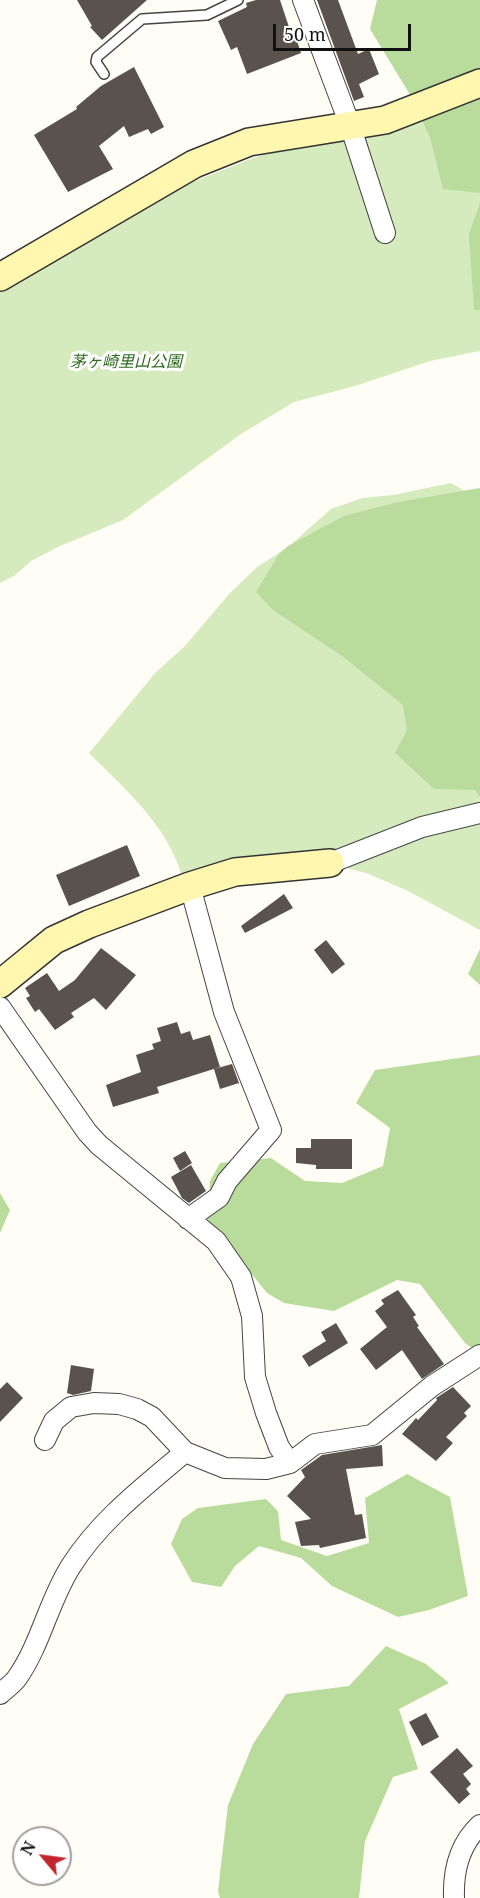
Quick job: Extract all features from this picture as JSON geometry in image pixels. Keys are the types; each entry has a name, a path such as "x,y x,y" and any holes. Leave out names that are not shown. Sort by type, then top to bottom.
{"street":[{"path":"303,0 350,125 385,233"},
{"path":"0,277 195,164 249,142 385,120 480,83"},
{"path":"0,984 54,940 88,924 190,886 235,872 330,863 422,827 480,813"},
{"path":"188,1219 219,1197 227,1181 271,1130 224,1012 190,886"},
{"path":"0,1007 87,1132 99,1145 216,1241 241,1277 252,1316 255,1377 279,1447 290,1463"},
{"path":"45,1440 54,1421 71,1407 94,1403 119,1404 137,1409 152,1417 185,1452 225,1468 266,1469 290,1463 315,1444 372,1435 432,1386 480,1355"},
{"path":"0,1694 16,1679 32,1651 69,1568 90,1538 128,1501 185,1452"},
{"path":"454,1898 453,1879 459,1856 480,1825"}],"lane":[{"path":"104,74 96,62 97,57 142,19 207,15 238,0"}],"green space":[{"path":"377,0 480,0 480,193 443,189 430,137 409,93 370,29"},
{"name":"茅ヶ崎里山公園","path":"480,93 480,351 430,361 355,386 294,402 241,434 123,520 60,546 31,561 14,576 0,583 0,288 185,185 284,147"},
{"path":"480,203 480,310 474,310 469,234"},
{"path":"451,483 480,500 480,930 408,891 369,874 308,857 182,876 156,824 89,753 156,672 184,647 230,593 257,567 288,547 331,509 362,498 393,495"},
{"path":"480,488 480,797 475,790 434,789 395,753 407,730 403,705 342,656 273,610 256,592 279,554 288,546 344,516 398,502"},
{"path":"480,949 480,985 468,974"},
{"path":"480,1055 480,1354 465,1343 420,1284 397,1280 334,1311 284,1303 267,1293 208,1220 210,1181 220,1163 271,1158 305,1181 342,1183 383,1166 390,1128 356,1103 375,1070"},
{"path":"0,1193 10,1210 0,1233"},
{"path":"407,1474 450,1497 468,1596 429,1610 398,1617 332,1586 301,1558 259,1546 235,1566 221,1587 192,1582 171,1544 182,1519 198,1508 266,1499 278,1511 281,1540 327,1556 369,1543 365,1498"},
{"path":"386,1646 426,1664 449,1683 399,1709 418,1769 393,1777 365,1841 359,1898 220,1898 218,1891 228,1805 253,1744 286,1694 349,1686"}],"building":[{"path":"77,0 147,0 102,40 90,27 92,26"},
{"path":"256,0 280,0 292,36 295,35 301,53 247,74 237,47 231,50 218,21 247,7 246,3"},
{"path":"317,0 338,0 358,54 369,49 379,74 359,84 364,97 354,101"},
{"path":"134,67 164,127 151,134 148,129 129,137 124,126 99,146 113,169 68,192 34,135 77,109 76,107 101,86"},
{"path":"127,845 140,876 69,906 56,875"},
{"path":"284,894 293,908 245,933 241,926"},
{"path":"326,940 345,964 332,974 314,950"},
{"path":"101,948 136,975 106,1010 94,998 71,1013 74,1017 55,1030 39,1009 35,1012 26,998 30,996 25,988 47,973 59,991 75,980"},
{"path":"177,1022 181,1034 190,1031 193,1040 210,1035 220,1067 157,1087 159,1093 113,1107 106,1085 141,1072 136,1055 154,1049 152,1044 161,1041 157,1028"},
{"path":"232,1064 239,1083 220,1089 214,1069"},
{"path":"311,1139 352,1139 352,1169 316,1169 316,1165 296,1163 296,1148 311,1148"},
{"path":"185,1151 192,1163 180,1171 173,1158"},
{"path":"191,1165 206,1191 189,1203 182,1198 171,1177"},
{"path":"398,1290 416,1315 413,1317 419,1326 417,1327 444,1364 422,1379 402,1350 376,1370 360,1349 387,1327 375,1311 384,1304 381,1300"},
{"path":"336,1323 348,1343 309,1367 302,1356 326,1341 321,1332"},
{"path":"71,1365 94,1369 91,1391 73,1395 67,1393"},
{"path":"7,1382 23,1398 0,1422 0,1389"},
{"path":"453,1387 471,1406 464,1413 467,1416 446,1437 453,1443 436,1461 402,1434 437,1400 436,1398"},
{"path":"382,1445 383,1466 346,1469 355,1515 362,1514 366,1538 320,1548 319,1545 301,1546 295,1522 311,1519 287,1496 305,1477 301,1470 322,1455"},
{"path":"426,1713 439,1737 422,1746 409,1722"},
{"path":"457,1748 473,1766 463,1774 471,1784 466,1789 470,1794 459,1804 430,1772"}]}
